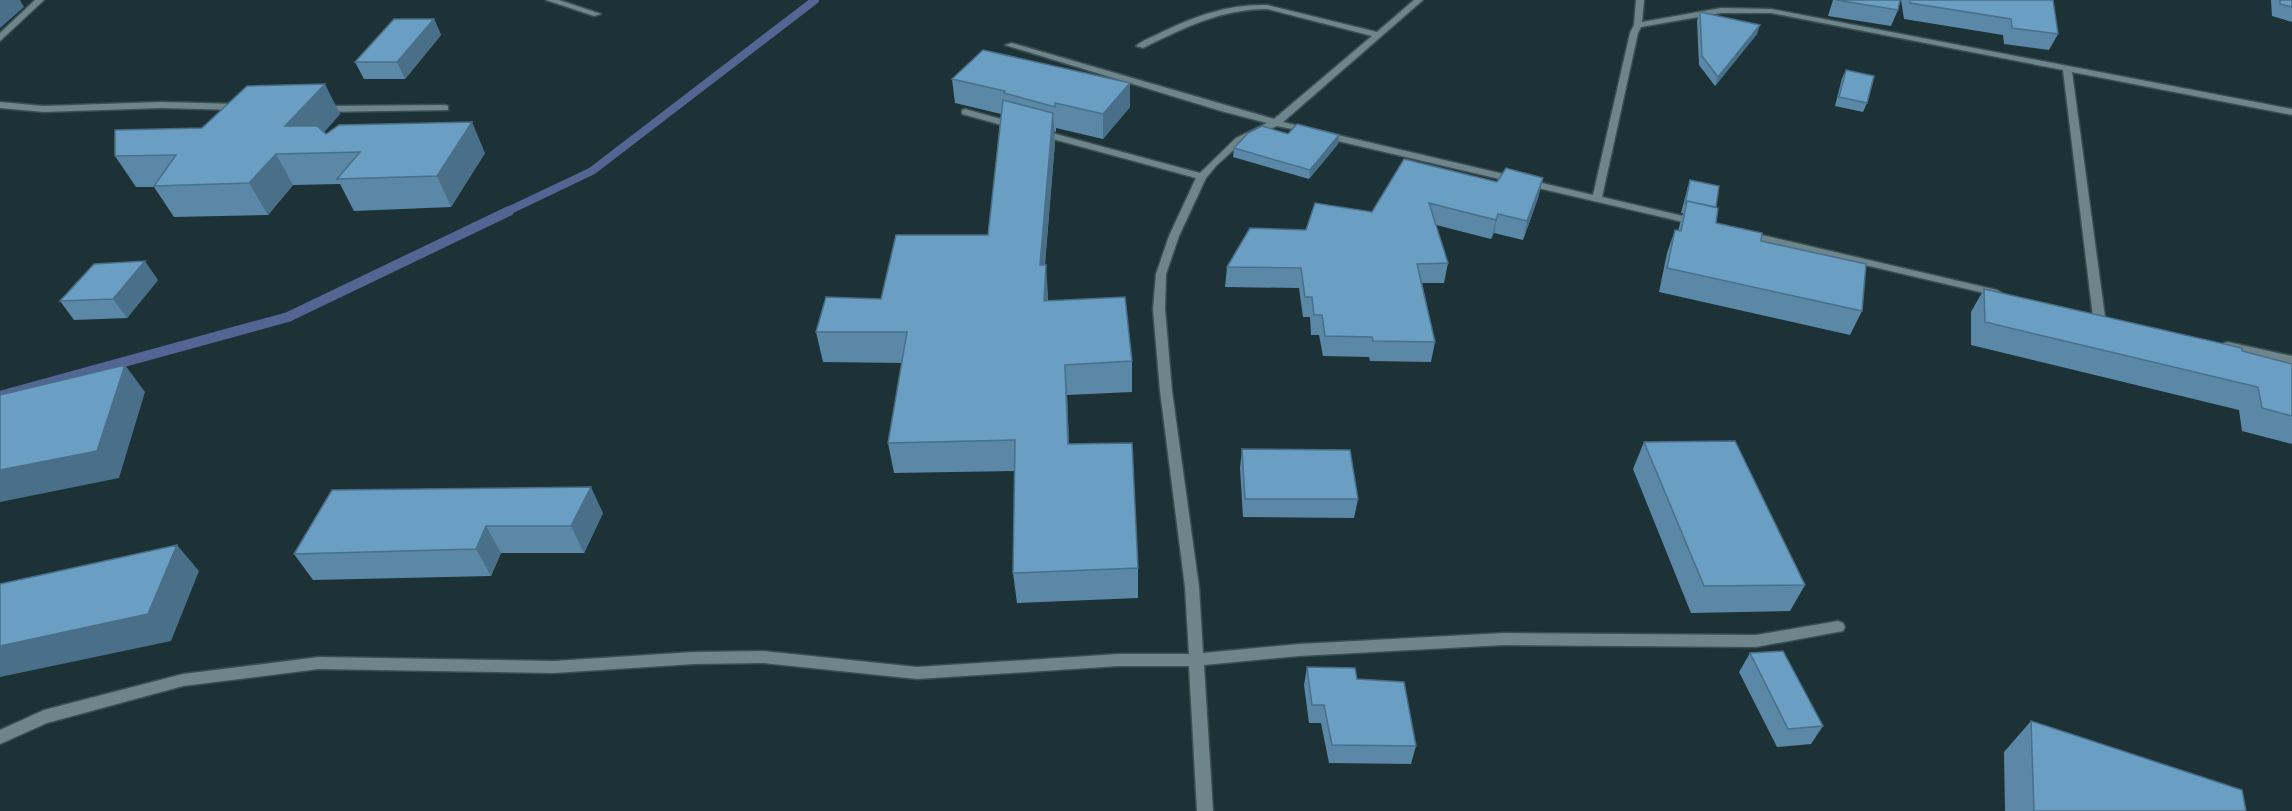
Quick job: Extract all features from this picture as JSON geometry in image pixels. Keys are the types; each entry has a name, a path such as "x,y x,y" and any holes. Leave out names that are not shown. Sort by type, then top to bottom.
{"street":[{"path":"0,38 40,0"},
{"path":"550,0 597,14"},
{"path":"1205,811 1192,587 1166,391 1160,309 1161,274 1174,236 1202,177 1227,150 1239,140 1277,122 1419,0"},
{"path":"1597,199 1634,33 1638,25 1640,0"},
{"path":"1140,46 1212,13 1249,6 1267,7 1378,35"},
{"path":"1638,25 1748,8 2292,112"},
{"path":"1010,45 1277,122 1702,224"},
{"path":"2067,69 2099,317"},
{"path":"0,105 44,109 161,105 248,108"},
{"path":"316,109 445,108"},
{"path":"965,112 1022,127"},
{"path":"1033,130 1202,177"},
{"path":"1737,232 2005,295"},
{"path":"2087,314 2110,320"},
{"path":"2212,343 2292,360"},
{"path":"0,737 44,717 183,680 319,663 554,667 694,658 763,657 917,673 1119,660 1196,660 1299,650 1504,639 1756,640 1838,627"}],"building":[{"path":"1836,0 1900,0 1898,10"},
{"path":"1910,0 2053,0 2058,34 2012,28 2011,19 1910,3"},
{"path":"2280,0 2292,0 2292,7 2280,4"},
{"path":"1700,12 1760,25 1718,77 1702,56"},
{"path":"394,19 434,19 397,62 355,62"},
{"path":"983,50 1130,83 1103,114 1055,103 1055,107 1004,93 1005,91 952,79"},
{"path":"1846,70 1874,76 1867,103 1839,97"},
{"path":"325,84 285,126 317,126 326,134 339,125 472,122 437,176 337,179 360,152 276,154 249,183 154,186 176,155 115,156 115,130 202,128 247,86"},
{"path":"1003,100 1053,113 1040,265 1046,265 1044,301 1125,297 1132,361 1065,365 1068,444 1132,443 1138,568 1013,573 1015,440 888,443 907,332 816,332 826,297 881,299 896,235 988,235"},
{"path":"1297,124 1339,135 1310,170 1234,148 1248,133 1262,126 1288,134"},
{"path":"1404,159 1497,182 1506,168 1543,178 1527,221 1498,214 1496,220 1429,203 1448,263 1417,264 1435,342 1373,341 1372,337 1325,336 1322,315 1314,315 1312,297 1305,297 1301,268 1227,267 1250,228 1306,230 1315,203 1372,212"},
{"path":"1690,180 1719,186 1716,207 1687,201 1685,204"},
{"path":"1687,201 1718,208 1716,223 1762,233 1761,241 1866,264 1862,311 1667,268 1675,230 1681,231"},
{"path":"145,261 113,299 60,301 94,264"},
{"path":"1984,289 2242,348 2242,351 2292,364 2292,416 2262,408 2258,387 1985,322"},
{"path":"125,365 97,451 0,470 0,395"},
{"path":"1735,441 1805,585 1704,586 1644,442"},
{"path":"1242,449 1350,450 1358,499 1245,499"},
{"path":"591,487 571,526 486,526 476,549 294,554 332,490"},
{"path":"177,545 148,614 0,646 0,584"},
{"path":"1783,651 1823,726 1788,729 1750,653"},
{"path":"1307,667 1355,668 1357,679 1404,682 1416,746 1332,745 1324,705 1312,705"},
{"path":"2031,721 2242,790 2246,811 2034,811"}],"waterway":[{"path":"506,212 592,171 815,0"},
{"path":"0,396 288,317 509,211"}]}
